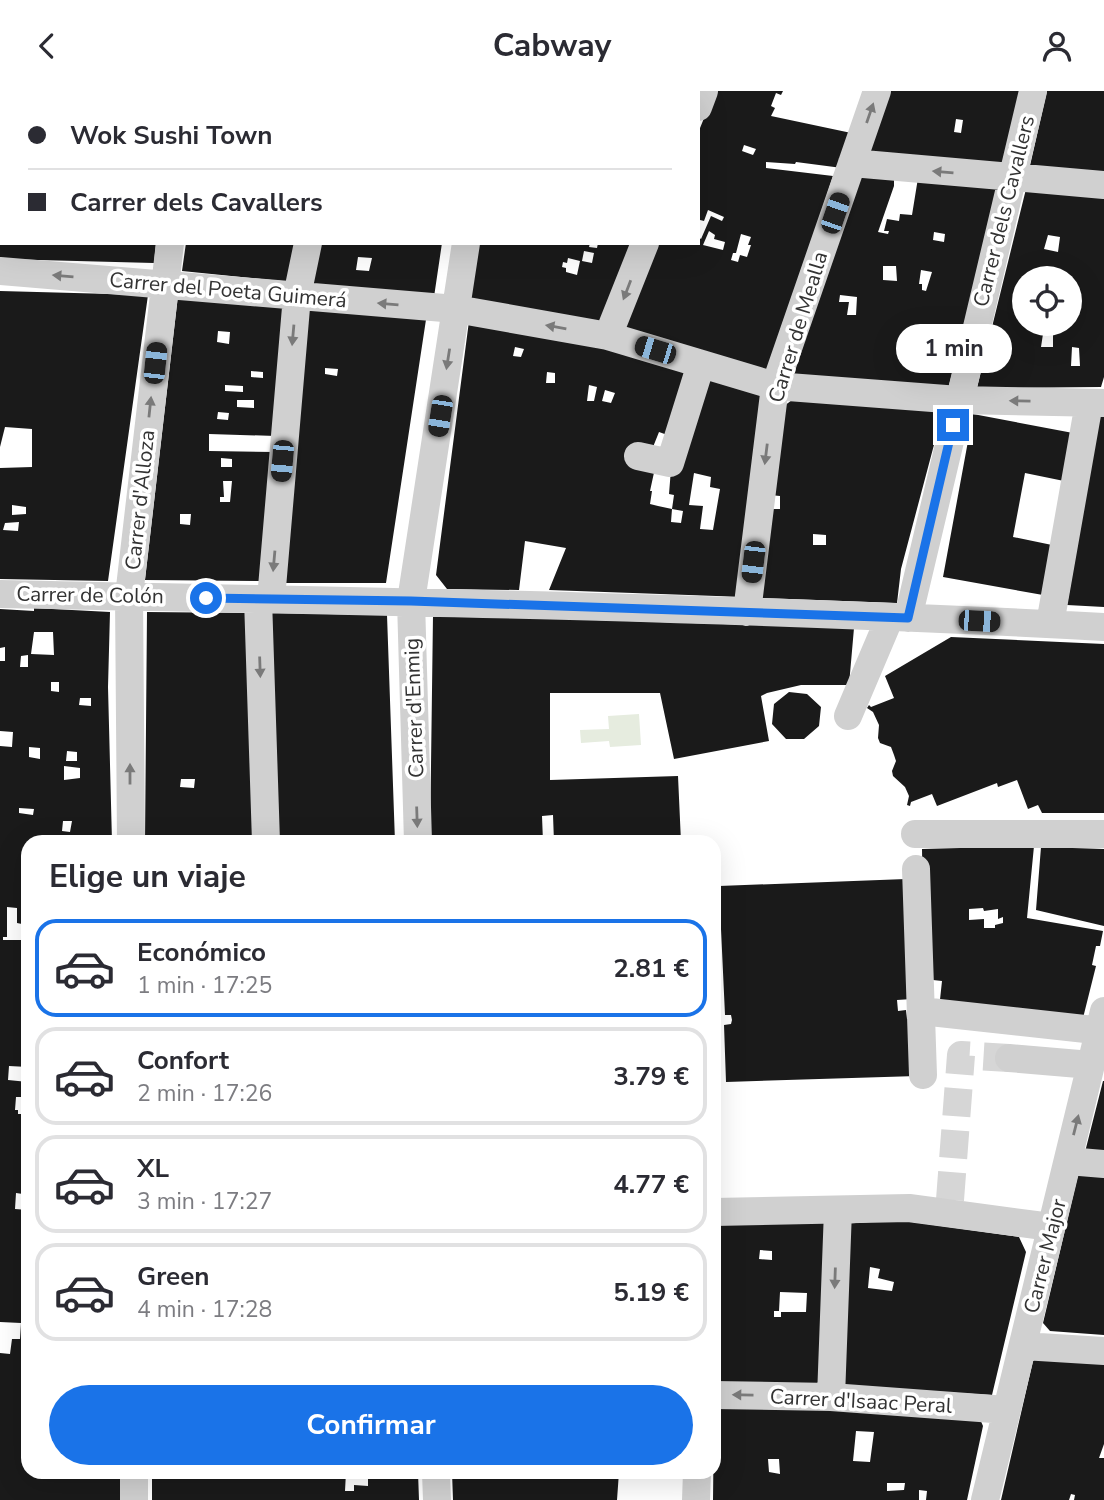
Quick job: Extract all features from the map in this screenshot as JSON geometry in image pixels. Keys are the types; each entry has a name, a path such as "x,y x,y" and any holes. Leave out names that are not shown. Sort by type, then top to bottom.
{"street":[{"name":"Carrer de Mealla","path":"747,612 775,386 877,91"},
{"name":"Carrer dels Cavallers","path":"848,716 899,617 959,400 1033,91"},
{"path":"852,163 1104,185"},
{"name":"Carrer d'Alloza","path":"131,835 129,596 170,245"},
{"path":"266,835 265,599 297,296 308,245"},
{"name":"Carrer d'Enmig","path":"418,835 411,601 466,245"},
{"path":"608,336 644,245"},
{"name":"Carrer del Poeta Guimerá","path":"0,271 456,309 608,336 775,386 959,400 1100,402"},
{"path":"638,456 670,463 701,364"},
{"path":"1050,624 1100,402"},
{"name":"Carrer de Colón","path":"0,594 411,601 899,617 1104,627"},
{"path":"915,834 1104,834"},
{"path":"916,869 923,1075"},
{"path":"921,1011 1103,1024"},
{"name":"Carrer Major","path":"985,1500 1103,1024"},
{"path":"1009,1058 1091,1065"},
{"path":"1068,1161 1104,1164"},
{"path":"950,1200 1053,1221"},
{"path":"721,1212 909,1208 1053,1221"},
{"path":"831,1397 838,1210"},
{"path":"1023,1346 1104,1351"},
{"name":"Carrer d'Isaac Peral","path":"721,1395 831,1397 1007,1410"},
{"path":"134,1479 134,1500"},
{"path":"436,1479 437,1500"},
{"path":"696,1500 697,1479"}],"shaded area":[{"path":"639,714 641,745 610,747 609,741 581,743 580,730 609,729 608,716"}],"building":[{"path":"715,91 783,91 781,95 776,93 771,106 775,108 771,116 856,134 842,168 796,162 766,162 766,168 833,176 768,374 618,329 652,245 700,245 700,238 711,216 722,221 724,217 708,210 704,221 700,220 700,128","holes":["744,145 756,149 753,155 742,151","709,231 715,235 714,239 725,242 723,250 703,245","741,234 751,237 748,245 751,245 747,257 740,255 738,262 731,260 733,253 736,253"]},
{"path":"887,91 1020,91 1002,169 863,157","holes":["956,119 963,120 961,133 954,132"]},
{"path":"1047,91 1104,91 1104,172 1029,170"},
{"path":"856,173 894,176 894,186 878,232 888,234 889,231 884,231 887,219 899,221 900,214 912,215 918,178 1001,186 947,393 788,380","holes":["934,232 945,234 944,242 933,240","883,266 896,266 897,281 883,280","921,270 932,272 926,291 922,290 922,284 919,284","840,295 857,297 856,315 847,315 849,302 839,302"]},
{"path":"1026,189 1104,194 1104,377 1101,387 977,388","holes":["1048,235 1060,237 1058,252 1044,249","1072,347 1079,348 1080,366 1071,366"]},
{"path":"0,245 156,245 154,263 0,259"},
{"path":"186,245 300,245 292,282 182,271"},
{"path":"318,245 442,245 434,297 310,284","holes":["358,257 372,258 369,271 356,270"]},
{"path":"479,245 590,245 597,248 598,245 633,245 604,324 468,305","holes":["584,251 594,253 592,263 582,261","568,258 580,261 577,275 566,272 566,268 562,267"]},
{"path":"179,287 288,298 276,436 209,434 209,451 274,452 267,581 145,580","holes":["218,331 230,332 229,344 217,342","251,371 263,372 263,378 251,377","225,385 243,386 243,392 225,391","237,400 254,400 254,408 237,407","218,412 229,413 228,420 217,419","221,458 232,459 232,467 221,467","223,481 232,481 230,502 220,502 220,497 224,497","180,514 191,514 190,525 180,524"]},
{"path":"0,291 148,295 108,581 0,579 0,468 32,467 32,429 5,427 0,447","holes":["12,505 26,507 26,514 12,515","19,522 18,531 3,530 5,523"]},
{"path":"306,301 427,313 386,583 279,583","holes":["325,368 338,369 337,376 325,374"]},
{"path":"469,321 536,331 694,369 673,437 659,432 653,447 655,468 650,504 658,506 672,509 674,495 669,494 671,469 701,375 764,386 744,597 549,590 566,548 525,541 519,590 447,589 436,575","holes":["515,347 524,349 521,357 513,356","547,372 555,373 555,383 546,383","589,385 597,387 594,401 587,401","605,390 615,393 611,403 602,401","694,473 711,477 710,487 720,489 713,530 700,529 703,506 689,505","672,509 683,511 681,523 671,522"]},
{"path":"792,400 943,411 901,569 897,603 761,598 769,509 780,509 780,496 770,495 780,409","holes":["813,534 826,535 826,545 813,545"]},
{"path":"1100,413 1104,413 1104,607 1067,605"},
{"path":"973,414 1073,433 1064,481 1025,473 1013,537 1052,545 1043,595 943,577"},
{"path":"0,609 110,612 108,687 112,835 21,835 21,924 17,923 17,908 7,907 7,937 3,937 3,940 21,940 21,1067 9,1066 8,1080 21,1081 21,1097 16,1097 15,1110 21,1114 21,1194 16,1193 15,1209 21,1209 21,1323 0,1322 0,746 12,747 13,732 0,731 0,661 5,661 5,647 0,648","holes":["34,632 53,632 54,655 31,654","28,655 28,667 20,667 21,656","51,682 59,682 59,692 51,691","80,698 91,698 91,706 79,705","29,747 40,748 40,759 29,757","67,751 77,752 77,761 66,761","64,766 80,768 80,778 64,780","19,808 34,809 33,815 19,813","63,821 72,821 70,832 62,831"]},
{"path":"147,612 250,613 258,835 145,835","holes":["181,779 195,779 194,788 180,787"]},
{"path":"268,613 387,615 395,835 274,835"},
{"path":"433,615 854,628 849,685 801,685 761,696 769,741 674,759 660,693 550,693 550,780 678,776 681,835 554,835 553,815 542,816 543,835 430,835"},
{"path":"951,637 1104,644 1104,813 1042,813 1038,805 1028,809 1017,780 998,787 997,783 937,806 932,794 911,802 910,806 907,805 909,796 905,787 893,776 896,761 891,747 880,743 879,725 873,712 867,708 869,705 871,707 894,698 885,676"},
{"path":"789,692 807,694 821,707 819,726 804,739 786,739 772,724 774,704"},
{"path":"1034,846 1027,918 1103,931 1100,946 1096,946 1092,965 1096,966 1082,1022 939,1009 942,981 924,979 922,849","holes":["983,908 984,911 998,909 998,919 1003,917 1003,923 995,925 995,928 984,928 984,919 969,920 969,909"]},
{"path":"1041,847 1104,849 1104,926 1036,910"},
{"path":"906,879 912,999 897,1000 898,1011 906,1010 907,1019 914,1019 917,1076 726,1082 724,1025 731,1024 732,1020 731,1015 725,1015 721,886"},
{"path":"1104,1081 1104,1156 1085,1152"},
{"path":"1078,1175 1104,1175 1104,1335 1050,1331 1043,1323"},
{"path":"833,1219 822,1380 815,1387 724,1386 721,1382 721,1223","holes":["760,1250 772,1251 772,1260 759,1259","780,1292 807,1293 806,1312 781,1312 781,1317 774,1317 774,1311 779,1311"]},
{"path":"898,1220 1019,1237 1026,1252 992,1395 838,1386 842,1224","holes":["870,1267 880,1269 878,1278 894,1282 892,1291 868,1288"]},
{"path":"21,1323 21,1479 121,1479 121,1500 0,1500 0,1353 10,1354 12,1339 20,1339"},
{"path":"1041,1356 1104,1360 1104,1444 1099,1458 1104,1458 1104,1500 1074,1500 1075,1495 1071,1494 1069,1500 1001,1500 1033,1361"},
{"path":"726,1403 977,1412 983,1426 967,1500 926,1500 927,1491 919,1490 919,1500 713,1500 713,1479 721,1479 721,1407","holes":["856,1431 874,1432 870,1462 853,1461","768,1459 779,1459 780,1474 769,1472","887,1483 905,1483 904,1490 887,1491"]},
{"path":"152,1479 346,1479 345,1491 354,1491 354,1485 368,1486 368,1479 418,1479 419,1500 152,1500"},
{"path":"452,1479 618,1479 617,1500 453,1500"}],"tunnel":[{"path":"950,1200 961,1055 1009,1058"}],"route":[{"path":"206,598 411,601 908,618 953,425"}]}
